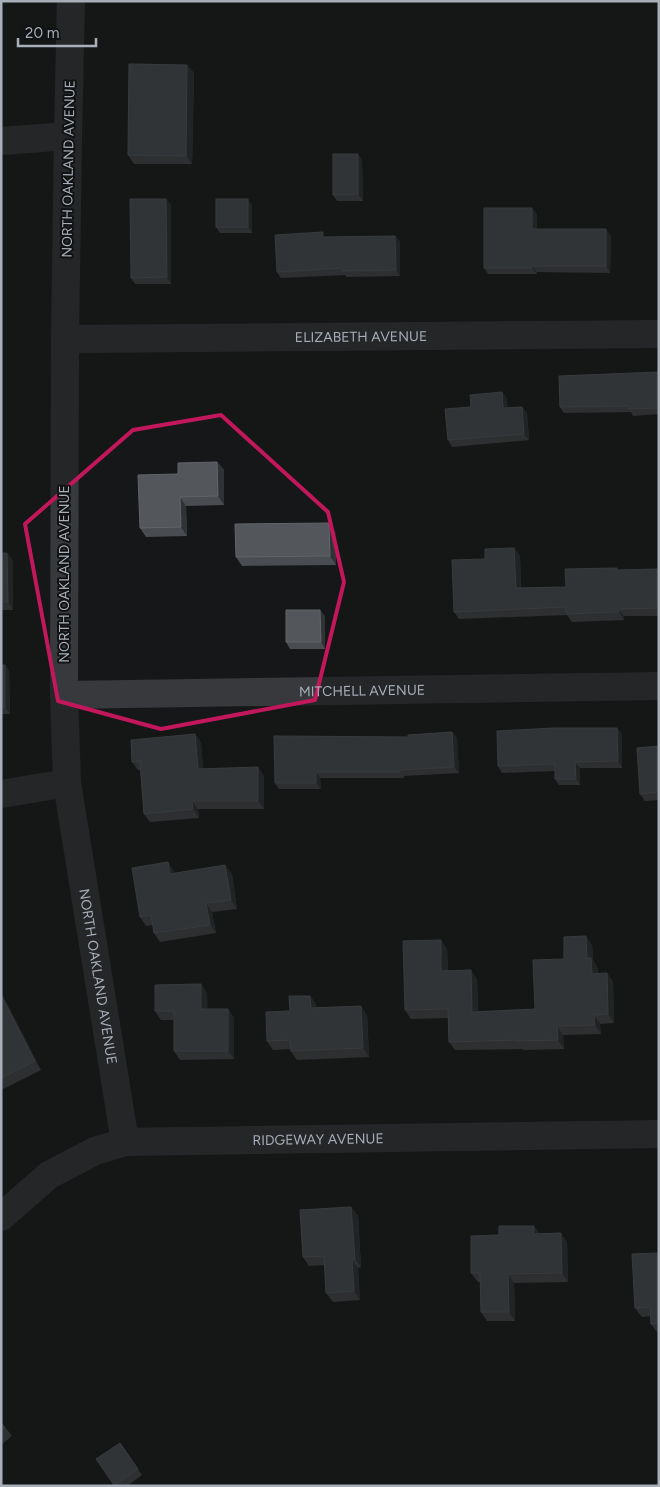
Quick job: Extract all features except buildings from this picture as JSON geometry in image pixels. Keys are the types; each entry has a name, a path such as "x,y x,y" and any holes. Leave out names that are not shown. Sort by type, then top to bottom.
{"street":[{"name":"NORTH OAKLAND AVENUE","path":"71,1 65,339 64,695 67,783 125,1142"},
{"path":"1,141 68,136"},
{"name":"ELIZABETH AVENUE","path":"65,339 659,334"},
{"name":"MITCHELL AVENUE","path":"64,695 659,686"},
{"path":"1,794 67,783"},
{"name":"RIDGEWAY AVENUE","path":"1,1217 50,1175 95,1151 125,1142 659,1134"}],"highlighted area":[{"path":"221,415 328,512 344,582 315,700 161,729 58,701 25,524 133,430"}]}
